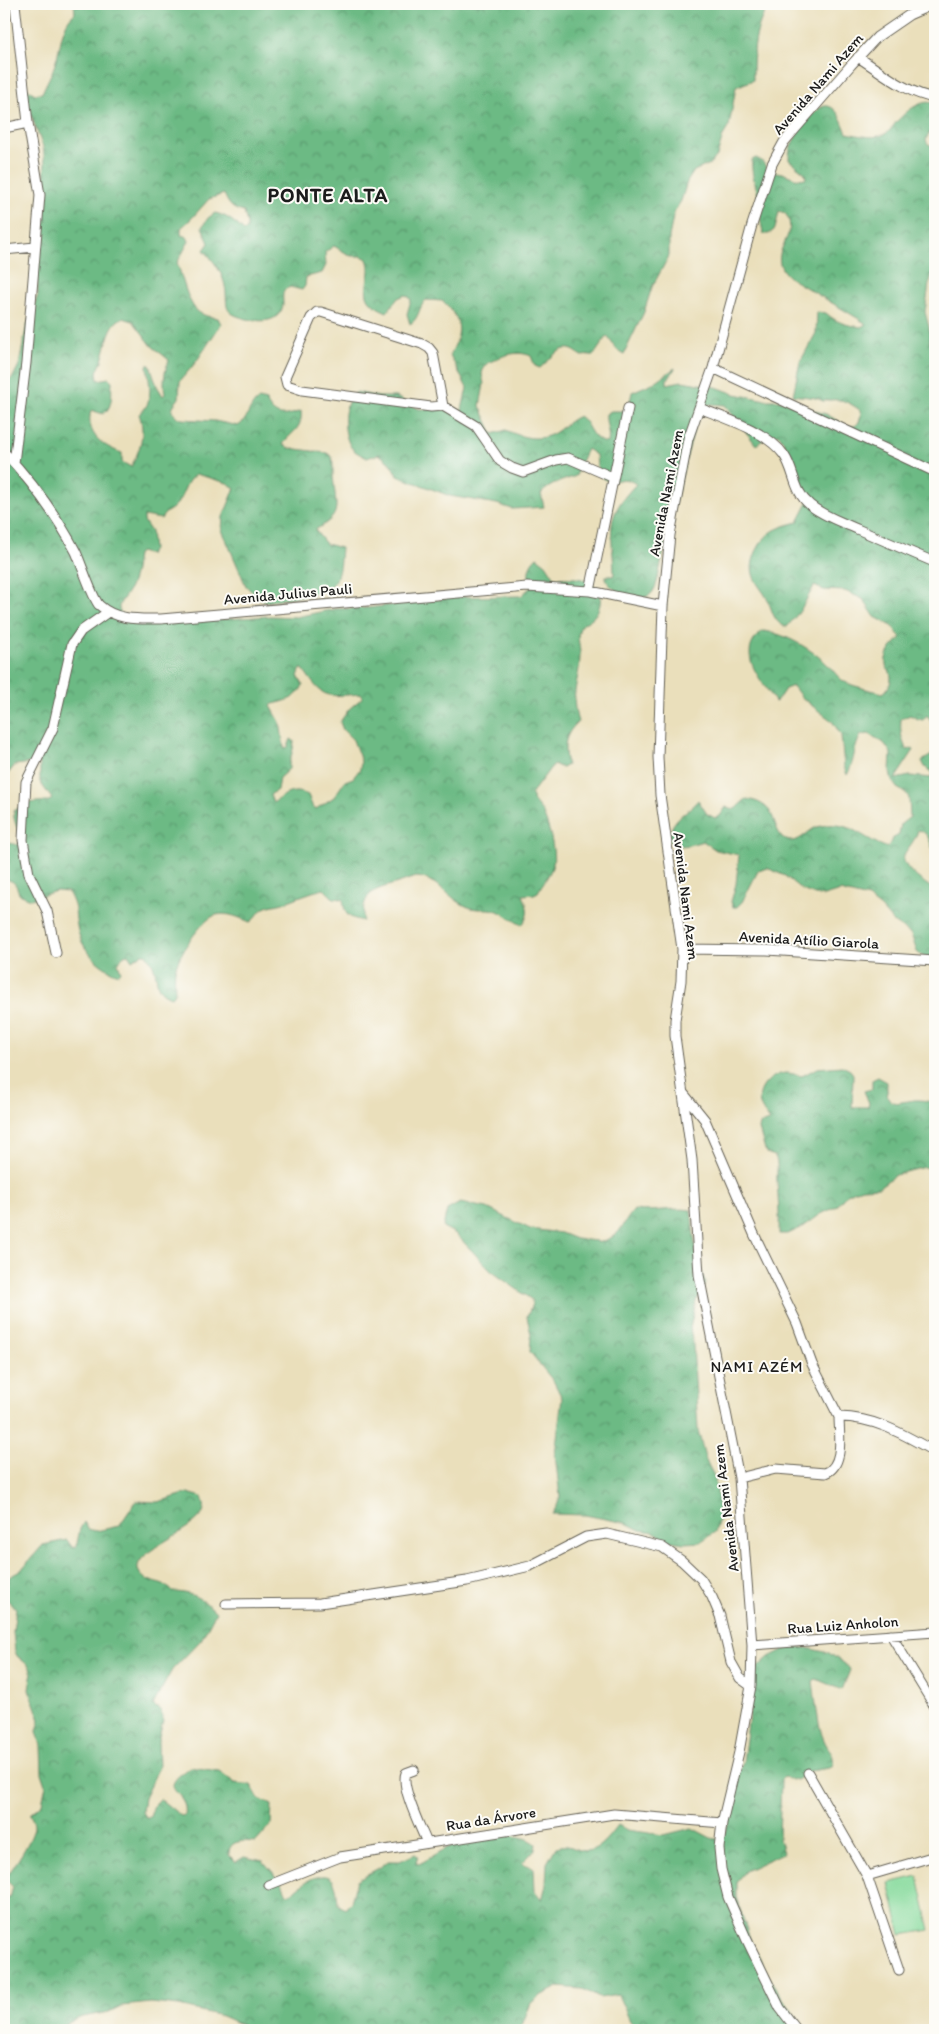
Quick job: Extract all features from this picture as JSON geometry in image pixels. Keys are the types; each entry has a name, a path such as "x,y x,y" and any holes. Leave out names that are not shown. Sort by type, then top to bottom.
{"street":[{"path":"14,463 26,363 40,195 28,123 16,4"},
{"name":"Avenida Nami Azem","path":"797,2030 780,2008 728,1897 721,1869 719,1848 722,1823 739,1752 751,1686 752,1645 739,1478 699,1275 692,1160 676,1036 682,949 660,795 658,757 663,606 670,535 688,439 712,368 752,225 772,164 784,142 858,57 885,32 909,15 934,4"},
{"path":"858,57 907,90 935,98"},
{"path":"4,128 28,123"},
{"path":"4,250 35,247"},
{"path":"443,406 434,361 429,348 422,344 321,312 317,312 311,318 285,377 287,384 302,390 431,407 443,406 476,426 500,461 523,472 556,460 568,458 612,477"},
{"path":"712,368 935,472"},
{"path":"590,591 612,477 628,408"},
{"path":"698,408 730,420 764,437 775,445 785,456 795,486 802,498 812,506 833,518 934,562"},
{"path":"4,452 58,521 76,553 97,603 108,612 81,631 72,644 53,728 26,782 23,840 29,874 47,911 56,953"},
{"name":"Avenida Julius Pauli","path":"108,612 120,617 133,619 161,619 484,590 527,588 590,591 663,606"},
{"name":"Avenida Atílio Giarola","path":"682,949 767,950 935,961"},
{"path":"684,1094 705,1120 756,1239 797,1323 812,1364 839,1417 839,1450 836,1463 831,1471 825,1473 776,1469 739,1478"},
{"path":"839,1417 851,1417 880,1424 935,1452"},
{"path":"226,1604 320,1603 467,1581 530,1566 586,1537 607,1534 662,1547 682,1561 700,1579 712,1597 720,1616 731,1662 740,1678 751,1686"},
{"name":"Rua Luiz Anholon","path":"752,1645 935,1632"},
{"path":"892,1635 935,1707"},
{"path":"414,1770 406,1773 404,1778 407,1793 428,1843"},
{"path":"808,1773 867,1876 899,1970"},
{"name":"Rua da Árvore","path":"270,1885 340,1857 614,1814 722,1823"},
{"path":"867,1876 935,1856"}],"green space":[{"path":"74,4 770,4 758,30 754,50 753,80 736,87 729,126 723,136 717,156 710,164 694,171 687,182 681,201 674,212 669,237 669,256 652,287 644,312 624,354 617,350 607,336 594,355 581,356 575,351 564,349 555,354 540,368 535,366 531,356 519,353 501,357 484,366 482,374 484,384 480,406 493,434 506,430 526,437 546,437 579,416 595,437 604,443 608,442 606,414 611,411 624,411 629,406 632,392 655,382 675,368 667,379 667,384 682,381 716,387 735,394 766,400 779,400 826,414 847,426 855,426 861,416 860,410 850,404 839,400 823,401 813,397 793,395 800,362 816,333 817,312 826,313 834,319 847,324 861,327 866,324 790,278 782,269 780,253 787,238 789,222 785,213 779,211 775,229 769,234 764,234 752,160 756,158 762,161 769,172 782,173 798,179 806,178 805,173 789,160 790,150 805,123 822,107 827,106 834,109 840,116 847,133 871,137 887,133 902,116 915,106 930,102 935,103 935,122 926,139 927,143 935,148 935,266 929,284 925,312 930,342 935,356 935,726 927,715 923,720 910,715 901,719 901,735 905,746 907,750 913,748 914,750 895,779 910,776 932,778 932,773 925,767 922,761 935,753 935,853 925,833 918,830 904,855 904,860 915,875 935,890 935,961 926,959 917,952 911,934 893,922 881,908 868,898 840,891 824,896 815,895 802,890 785,876 767,868 758,871 742,902 737,907 733,907 731,902 736,884 739,855 716,850 703,841 681,846 669,841 675,822 698,800 707,814 715,818 720,816 726,807 735,809 746,799 758,802 769,810 782,837 790,841 798,840 817,827 838,825 854,830 888,848 892,839 899,835 901,824 910,817 909,798 892,781 890,771 891,753 884,743 869,734 861,735 847,775 844,766 841,735 832,721 802,698 793,686 785,689 775,702 753,667 750,658 754,640 763,631 771,632 807,648 822,659 845,682 883,693 889,687 891,681 890,672 886,666 886,657 901,638 892,626 875,617 863,599 845,591 824,590 814,586 800,611 787,627 779,623 774,617 767,598 754,578 752,569 754,557 764,539 772,531 798,522 810,499 798,480 793,457 779,435 772,434 756,445 725,405 710,404 698,413 655,587 652,593 645,597 634,598 622,594 616,591 605,578 614,574 612,526 614,516 625,496 636,484 624,479 611,483 602,478 597,466 596,455 587,449 576,476 553,485 541,494 544,507 512,509 497,504 450,496 398,476 390,463 379,454 367,458 352,449 346,434 345,418 348,402 357,392 379,397 396,397 419,409 449,410 461,414 467,388 450,355 459,332 454,314 443,301 426,300 416,319 410,324 407,314 411,300 409,297 405,295 398,298 387,312 376,306 367,294 369,267 367,259 362,256 351,256 334,246 325,252 326,265 322,273 306,277 305,286 302,290 290,287 284,290 283,305 279,314 275,317 257,321 233,314 227,306 221,275 204,250 209,243 202,227 208,218 215,213 231,220 244,231 247,229 244,212 231,206 224,194 209,199 181,228 181,235 187,237 189,241 177,263 186,292 197,311 206,316 218,318 221,324 196,362 180,381 179,398 172,411 182,419 215,421 238,426 259,399 266,401 273,411 280,415 301,411 298,427 283,445 289,448 327,453 332,457 336,501 335,512 329,521 315,530 326,544 341,548 338,572 332,585 316,593 268,602 258,598 246,586 222,530 223,517 235,488 227,483 196,474 188,482 179,501 161,519 144,516 144,521 151,532 153,550 149,555 140,552 137,554 132,582 119,609 135,625 270,616 296,617 334,609 368,608 458,597 521,596 533,585 533,582 529,579 529,570 537,557 546,564 555,578 576,578 588,582 593,585 599,594 600,604 595,615 581,626 579,631 580,663 575,695 578,722 567,736 565,752 567,765 562,768 556,765 552,766 531,794 544,815 549,829 554,859 552,867 538,892 523,895 527,911 522,925 495,910 477,909 464,905 435,884 418,877 378,889 372,893 365,903 363,921 350,917 346,912 343,899 333,898 324,889 266,907 250,922 229,915 216,915 204,923 191,938 177,963 175,970 175,993 171,997 159,989 152,963 146,954 142,954 132,960 128,954 124,955 118,963 121,972 119,974 104,967 92,956 86,949 79,934 74,905 68,892 56,891 31,899 19,894 14,884 4,879 4,842 19,845 20,840 14,820 14,811 26,803 49,801 52,799 40,782 40,762 15,765 4,779 4,385 13,377 19,365 26,329 38,295 36,238 43,199 45,163 43,147 28,107 26,88 35,94 42,93 54,68 64,29 70,17 75,13","holes":["123,318 133,321 152,346 169,360 165,373 165,394 163,396 157,386 150,365 147,365 150,392 147,404 139,414 142,435 131,467 122,462 122,453 102,443 90,426 91,410 103,414 109,408 112,395 112,381 109,378 98,380 97,371 113,327 117,321","301,669 322,692 333,695 362,694 362,698 349,709 340,722 343,730 353,740 361,761 360,769 353,778 345,781 334,797 316,809 313,808 308,795 303,793 289,793 273,803 270,795 277,790 279,778 289,769 294,741 291,739 288,747 284,748 280,722 271,706 291,699 301,690 303,685 298,676"]},
{"path":"842,1066 853,1074 852,1107 868,1107 869,1103 864,1091 872,1089 872,1080 878,1077 887,1082 889,1098 896,1103 919,1100 935,1103 935,1169 924,1167 895,1175 879,1187 862,1188 853,1191 847,1194 836,1207 821,1214 803,1227 788,1234 779,1234 777,1162 775,1156 766,1153 759,1129 760,1124 770,1121 761,1106 760,1093 770,1079 780,1074 788,1073 802,1076 817,1068"},
{"path":"460,1203 487,1208 530,1229 561,1233 576,1239 597,1241 598,1243 616,1234 634,1210 691,1210 697,1262 706,1284 696,1301 690,1328 693,1345 698,1430 706,1461 713,1474 717,1488 719,1519 715,1532 700,1542 685,1543 670,1541 654,1532 640,1530 626,1523 585,1515 552,1514 560,1497 555,1454 562,1398 554,1382 530,1352 531,1334 527,1317 532,1300 491,1271 456,1234 443,1227 447,1210"},
{"path":"188,1493 202,1497 204,1509 200,1517 146,1555 139,1562 138,1570 144,1578 165,1586 173,1592 186,1593 197,1597 216,1612 201,1640 172,1670 153,1705 161,1711 163,1720 158,1741 159,1767 144,1798 142,1812 145,1817 150,1817 154,1805 160,1799 181,1816 185,1815 185,1806 173,1786 179,1775 190,1767 219,1771 235,1783 251,1785 259,1799 272,1805 271,1825 256,1842 242,1841 231,1846 229,1855 236,1862 244,1857 263,1861 282,1883 287,1894 312,1878 327,1876 331,1878 335,1886 338,1904 345,1909 351,1902 357,1880 388,1861 400,1861 415,1854 418,1856 416,1863 419,1864 457,1844 487,1837 509,1836 529,1839 536,1844 535,1850 522,1863 534,1868 535,1891 542,1900 546,1885 547,1863 556,1847 566,1846 586,1851 592,1850 602,1844 618,1825 627,1830 664,1835 692,1828 711,1838 722,1840 728,1824 737,1777 743,1762 755,1670 769,1657 783,1650 796,1647 829,1653 848,1666 850,1670 842,1690 816,1679 813,1681 820,1728 832,1754 833,1765 829,1768 810,1771 796,1780 784,1777 781,1780 779,1839 783,1853 745,1871 736,1882 736,1897 751,1942 773,1984 805,2030 638,2030 630,2021 618,1995 599,1998 583,1989 558,1987 531,2003 520,2030 495,2030 488,2026 482,2030 253,2030 222,2016 179,2006 151,2003 121,2006 109,2012 82,2017 51,2030 4,2030 4,1898 10,1898 13,1887 5,1879 31,1837 34,1825 30,1814 42,1804 46,1785 42,1773 41,1746 37,1731 40,1720 29,1689 32,1673 29,1666 17,1656 15,1651 13,1632 16,1608 9,1602 6,1596 4,1580 20,1571 43,1545 67,1540 72,1547 76,1548 80,1529 84,1522 88,1529 96,1531 119,1526 136,1501 158,1502"},
{"path":"918,1876 930,1930 901,1935 889,1883"}],"district":[{"name":"PONTE ALTA","path":"328,195"},
{"name":"NAMI AZÉM","path":"757,1366"}]}
